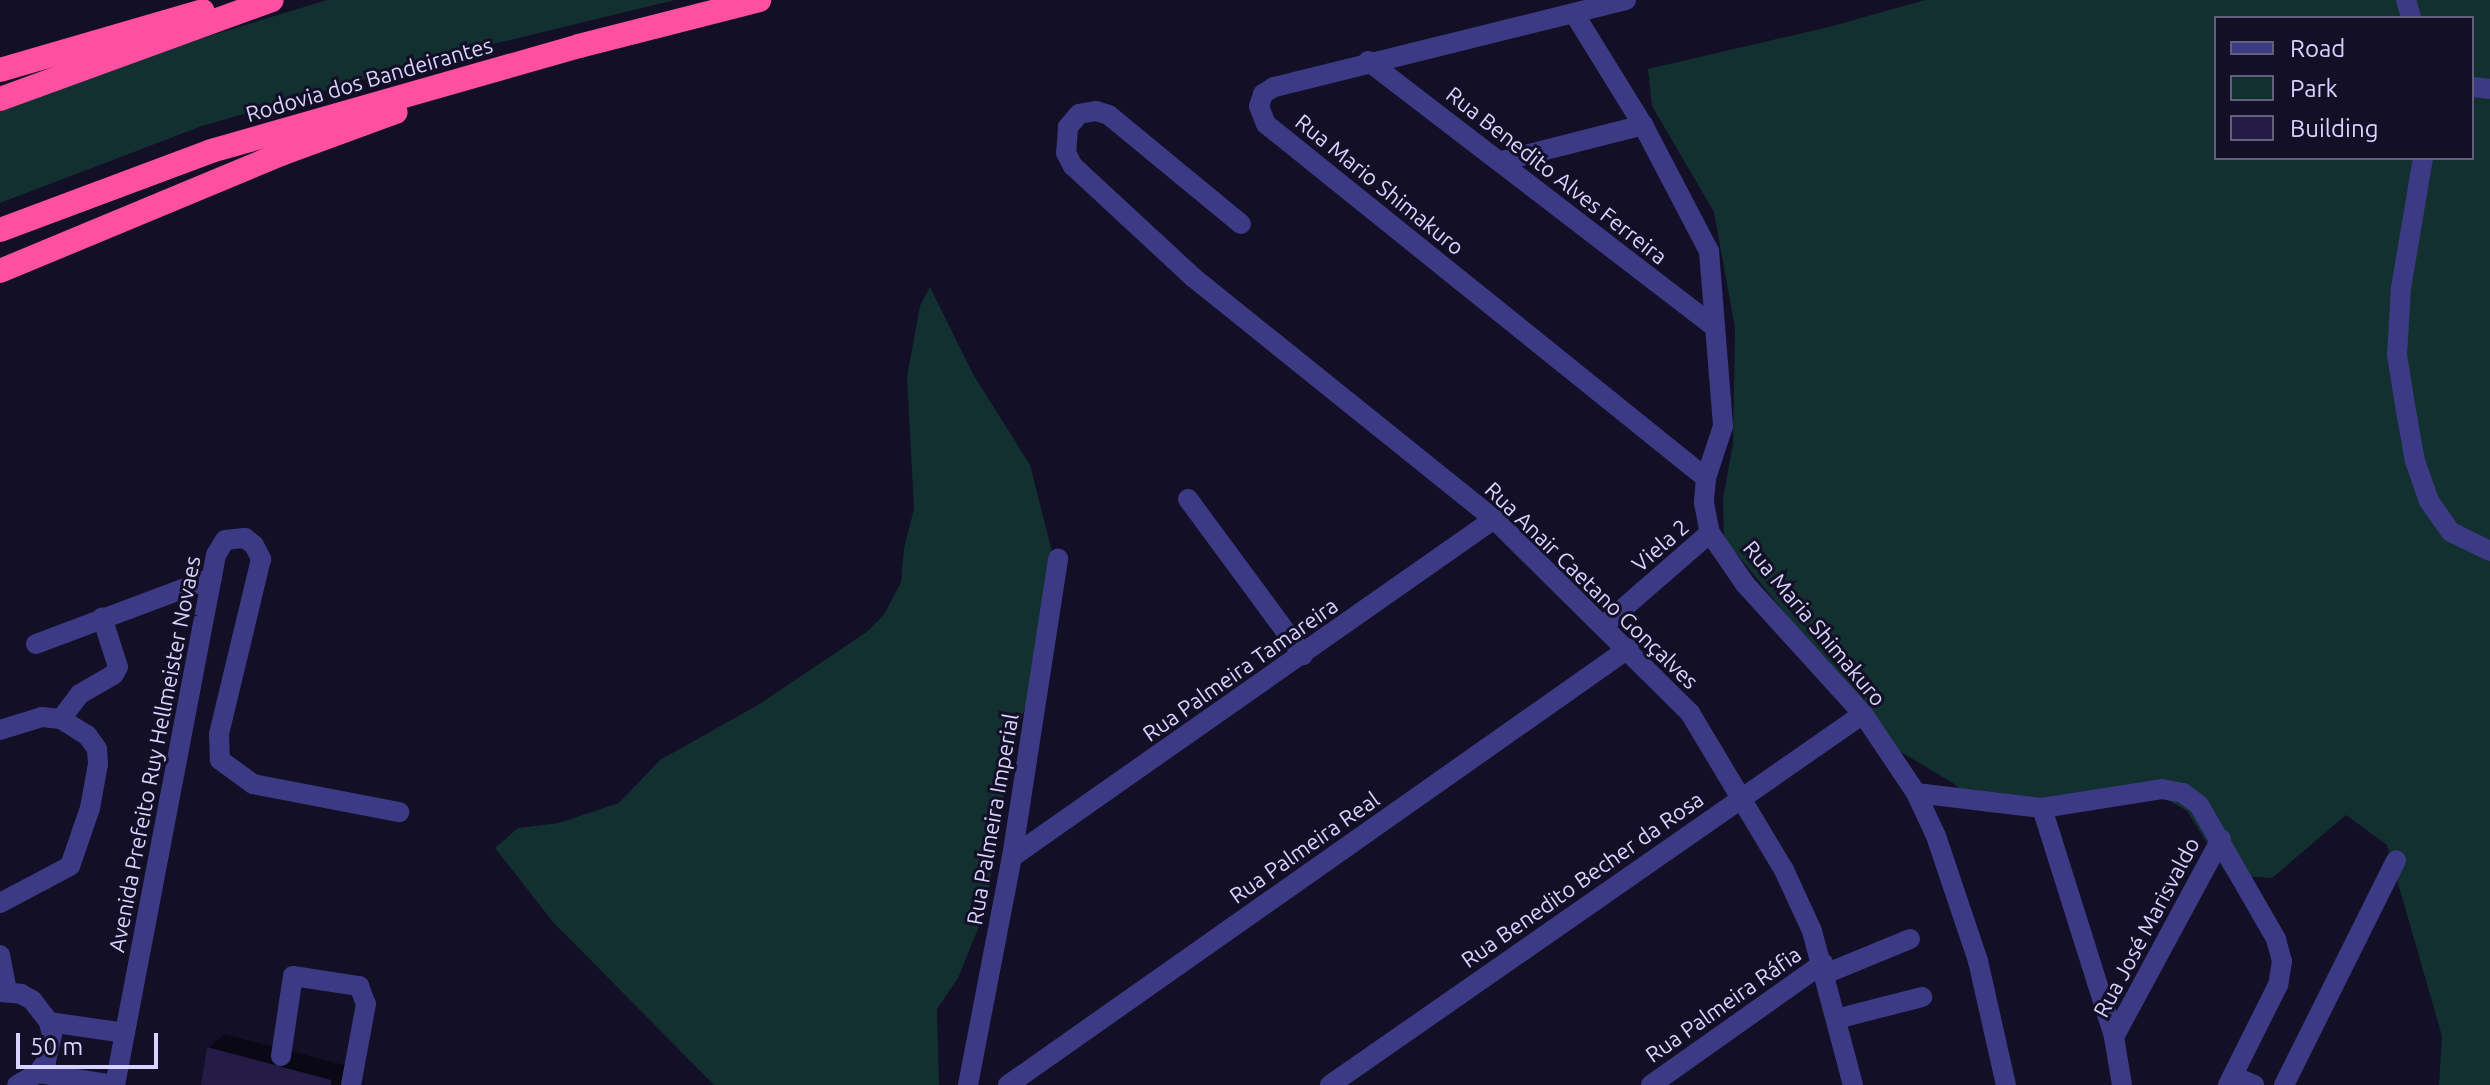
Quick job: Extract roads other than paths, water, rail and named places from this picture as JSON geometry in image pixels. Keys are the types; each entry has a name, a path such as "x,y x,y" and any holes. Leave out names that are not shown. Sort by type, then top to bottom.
{"highway":[{"path":"0,70 169,19 260,0"},
{"path":"0,99 272,0"},
{"name":"Rodovia dos Bandeirantes","path":"0,230 211,151 579,46 759,0"},
{"path":"0,271 281,154 579,46"}],"street":[{"name":"Rua Mario Shimakuro","path":"1626,0 1575,15 1368,61 1274,87 1263,94 1259,106 1266,124 1706,478"},
{"name":"Rua Maria Shimakuro","path":"1575,15 1643,125 1709,251 1723,426 1706,478 1704,503 1710,533 1745,584 1863,714 1916,793 1936,836 1978,961 2006,1085"},
{"name":"Rua Benedito Alves Ferreira","path":"1368,61 1715,327"},
{"name":"Rua Anair Caetano Gonçalves","path":"1241,224 1109,115 1096,111 1079,114 1068,127 1066,153 1073,166 1194,278 1494,519 1629,648 1690,713 1784,870 1824,968 1853,1085"},
{"path":"1502,161 1643,125"},
{"path":"2423,160 2399,315 2397,355 2406,411 2415,461 2429,501 2451,532 2490,551"},
{"path":"1188,499 1303,655"},
{"name":"Rua Palmeira Tamareira","path":"1012,857 1494,519"},
{"name":"Viela 2","path":"1604,625 1710,533"},
{"name":"Avenida Prefeito Ruy Hellmeister Novaes","path":"115,1085 216,555 225,540 245,538 260,553 261,574 219,734 220,760 253,784 399,812"},
{"name":"Rua Palmeira Imperial","path":"968,1085 1012,857 1058,559"},
{"path":"36,644 212,578"},
{"path":"61,719 72,701 114,674 118,667 102,617"},
{"name":"Rua Palmeira Real","path":"1008,1085 1629,648"},
{"name":"Rua Benedito Becher da Rosa","path":"1330,1085 1863,714"},
{"path":"0,730 42,717 61,719 87,735 97,749 98,764 76,857 65,870 0,903"},
{"path":"1916,793 2042,808 2162,789 2183,793 2199,805 2276,939 2282,961 2278,985 2230,1081 2254,1085"},
{"path":"2042,808 2114,1037 2122,1085"},
{"name":"Rua José Marisvaldo","path":"2114,1037 2221,839"},
{"path":"2284,1085 2396,860"},
{"name":"Rua Palmeira Ráfia","path":"1651,1085 1824,968 1910,939"},
{"path":"0,955 4,991 32,1000 49,1022 51,1049 38,1073 17,1085"},
{"path":"281,1056 293,976 359,986 366,1004 351,1085"},
{"path":"1836,1019 1922,997"},
{"path":"49,1022 125,1033"},
{"path":"38,1073 115,1085"}]}
